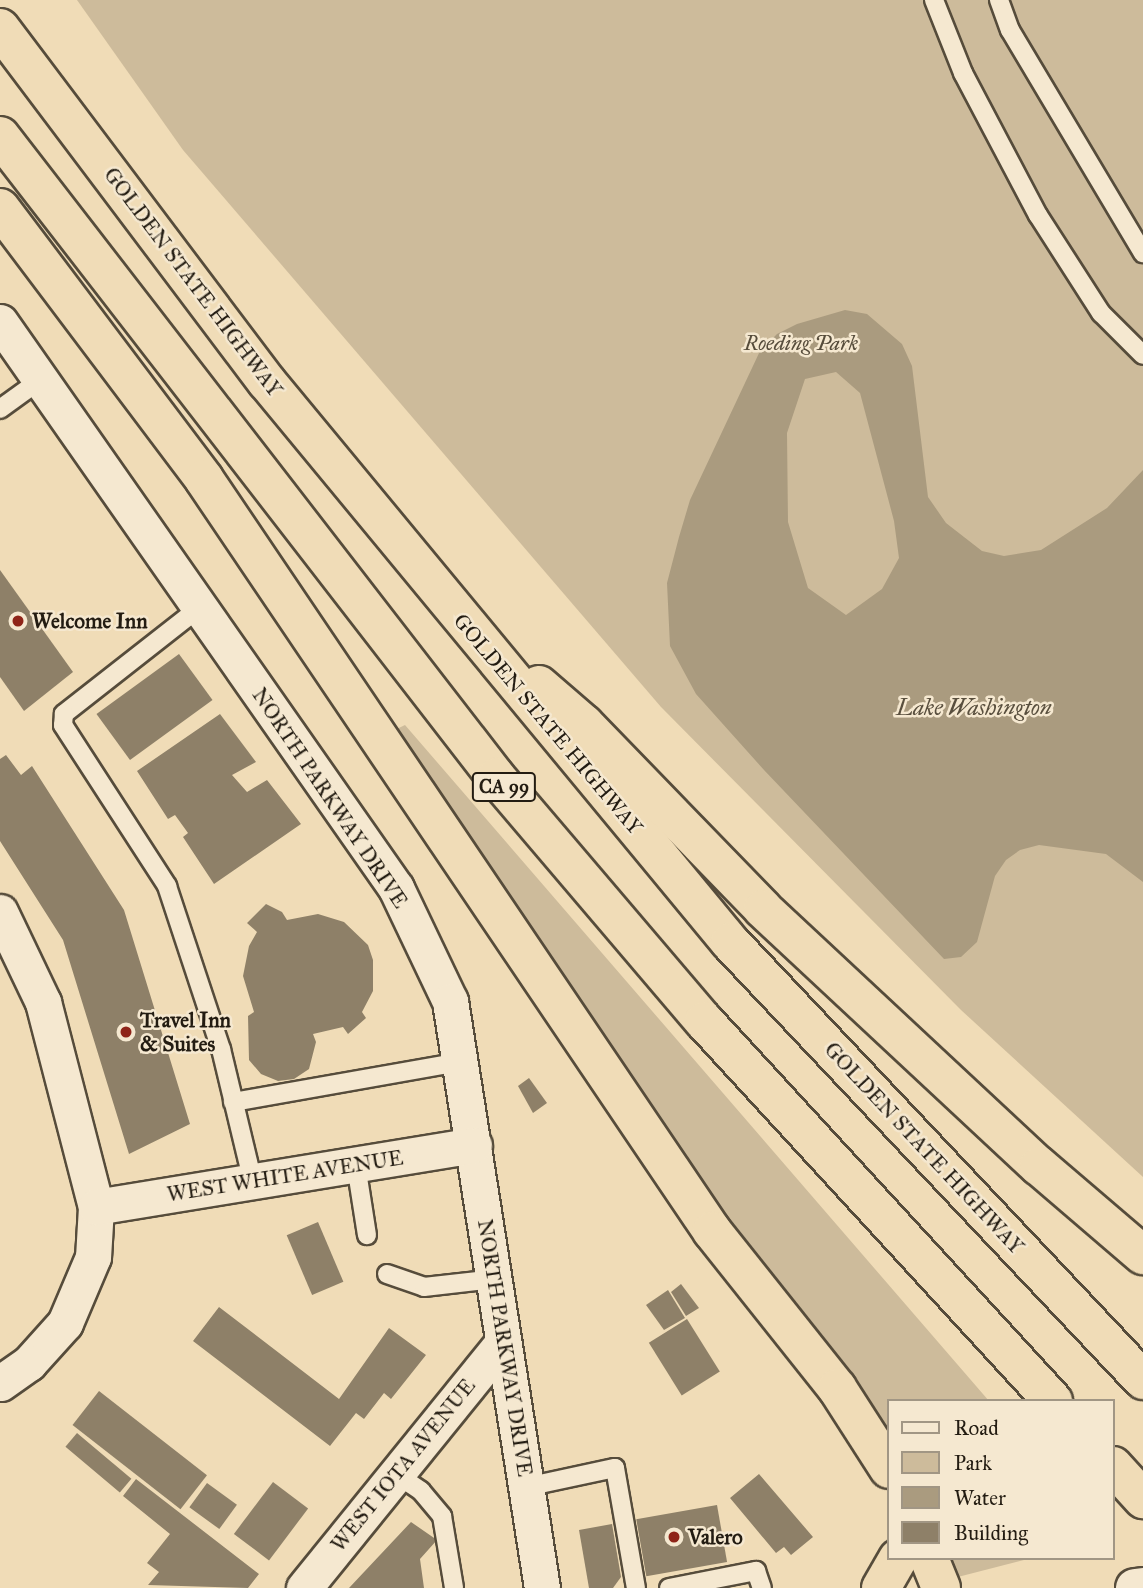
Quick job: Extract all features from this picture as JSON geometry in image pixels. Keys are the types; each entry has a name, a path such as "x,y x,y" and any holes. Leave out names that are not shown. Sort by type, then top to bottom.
{"highway":[{"name":"GOLDEN STATE HIGHWAY","path":"0,28 267,382 456,614 730,942 1143,1380"},
{"name":"CA 99","path":"0,135 496,777 704,1021 1051,1399"},
{"path":"0,208 204,479 705,1220 837,1388 888,1467"},
{"path":"456,614 584,724 763,909 1039,1166 1143,1255"},
{"path":"1115,1468 1143,1499"},
{"path":"881,1588 897,1560"},
{"path":"930,1560 942,1588"}],"main road":[{"path":"1135,1588 1143,1587"}],"street":[{"name":"NORTH PARKWAY DRIVE","path":"0,322 396,888 450,1001 542,1588"},
{"path":"0,912 43,1002 96,1207 93,1257 65,1323 29,1363 0,1383"},
{"name":"WEST WHITE AVENUE","path":"96,1207 474,1145"},
{"name":"WEST IOTA AVENUE","path":"304,1588 503,1342"}],"lane":[{"path":"934,0 962,73 1045,225 1101,313 1143,355"},
{"path":"999,0 1010,30 1143,253"},
{"path":"0,409 40,380"},
{"path":"199,608 64,714 63,725 167,886 233,1101 253,1182"},
{"path":"233,1101 460,1062"},
{"path":"356,1165 367,1234"},
{"path":"387,1274 424,1287 494,1279"},
{"path":"526,1487 615,1468 636,1588"},
{"path":"396,1474 422,1491 442,1516 454,1588"},
{"path":"669,1588 756,1572 762,1588"}],"green space":[{"name":"Roeding Park","path":"77,0 1143,0 1143,1177 961,1010 661,707 183,150"},
{"path":"405,725 987,1399 888,1399 888,1451 376,739"},
{"path":"942,1560 1024,1560 950,1579"}],"water":[{"name":"Lake Washington","path":"845,310 867,314 902,344 912,366 928,497 946,523 982,551 1004,556 1041,550 1107,508 1143,470 1143,882 1106,854 1039,845 1020,850 1006,860 995,876 977,942 961,957 944,959 764,770 696,694 670,646 667,583 679,537 690,500 760,351 777,334 797,324","holes":["836,372 860,393 894,521 899,558 882,589 846,615 808,588 788,522 787,433 805,379"]}],"building":[{"name":"Welcome Inn","path":"0,570 73,672 24,711 0,677"},
{"path":"179,654 213,700 130,760 96,714"},
{"path":"220,714 256,762 232,775 247,792 267,780 301,824 214,884 183,837 188,833 175,815 168,819 137,771"},
{"name":"Travel Inn & Suites","path":"6,755 21,775 32,766 124,910 190,1124 129,1154 63,940 0,841 0,759"},
{"path":"266,904 282,912 287,920 318,914 344,922 368,945 373,960 373,991 362,1012 366,1018 348,1034 343,1027 313,1034 316,1042 309,1069 294,1079 278,1081 261,1074 249,1060 248,1016 254,1012 243,976 249,946 257,932 247,923"},
{"path":"529,1078 547,1103 533,1113 518,1086"},
{"path":"318,1222 343,1282 312,1295 287,1235"},
{"path":"681,1284 699,1308 686,1316 671,1292"},
{"path":"668,1290 685,1318 664,1330 646,1305"},
{"path":"219,1307 339,1399 389,1328 426,1355 391,1399 384,1393 364,1419 356,1413 330,1446 193,1341"},
{"path":"687,1319 720,1372 682,1395 649,1343"},
{"path":"99,1391 207,1475 180,1509 73,1425"},
{"path":"77,1433 131,1479 120,1492 65,1447"},
{"path":"759,1474 813,1537 791,1555 784,1547 776,1553 730,1498"},
{"path":"136,1479 259,1574 248,1588 148,1585 159,1572 147,1563 170,1534 123,1496"},
{"path":"273,1482 308,1508 269,1560 234,1534"},
{"path":"207,1483 237,1505 219,1529 189,1507"},
{"path":"717,1505 727,1562 646,1576 636,1519"},
{"path":"411,1522 437,1540 420,1559 424,1588 349,1588"},
{"path":"612,1524 621,1577 613,1588 589,1588 579,1530"}],"place":[{"name":"Welcome Inn","path":"18,621"},
{"name":"Travel Inn & Suites","path":"126,1032"},
{"name":"Valero","path":"674,1537"}]}
